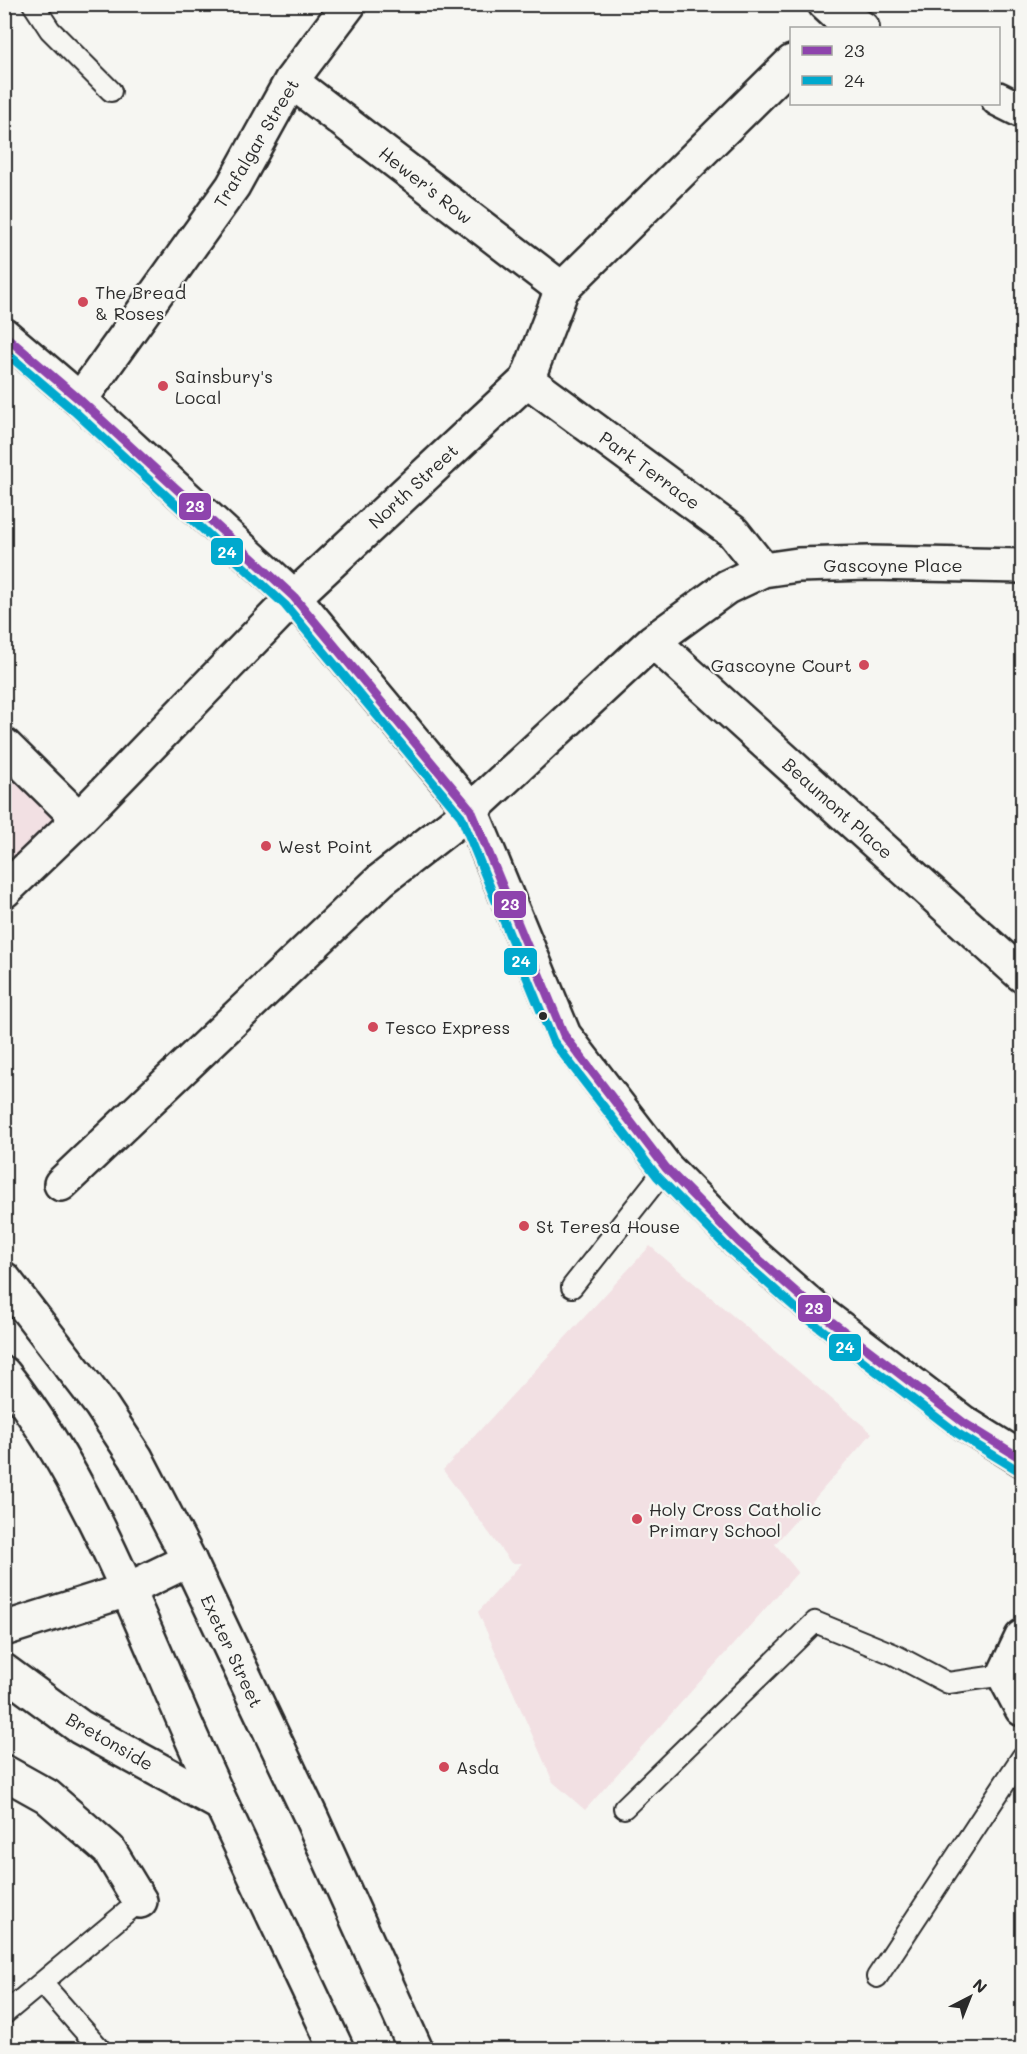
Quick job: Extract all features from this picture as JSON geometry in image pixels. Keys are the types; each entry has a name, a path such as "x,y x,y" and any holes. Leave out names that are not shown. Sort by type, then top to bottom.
{"street":[{"name":"Trafalgar Street","path":"80,400 233,186 291,81 349,4"},
{"name":"North Street","path":"4,891 79,819 294,597 527,380 562,290 790,64"},
{"name":"Hewer's Row","path":"291,81 562,290"},
{"path":"1000,100 1023,111"},
{"path":"4,335 80,400 294,597 471,810 564,1035 666,1168 739,1242 815,1309 964,1423 1023,1459"},
{"name":"Park Terrace","path":"527,380 733,532 763,570"},
{"name":"Gascoyne Place","path":"61,1184 381,880 471,810 653,641 727,587 763,570 798,565 869,563 1023,566"},
{"name":"Beaumont Place","path":"653,641 1023,975"},
{"path":"4,745 79,819"},
{"name":"Exeter Street","path":"4,1279 101,1405 129,1446 189,1560 311,1816 416,2049"},
{"path":"4,1374 32,1408 87,1509 127,1590 221,1804 337,2049"},
{"path":"4,1629 127,1590 189,1560"},
{"path":"1023,1637 1004,1675 1023,1709"},
{"name":"Bretonside","path":"4,1671 80,1727 221,1804"},
{"path":"4,1772 47,1796 108,1850 140,1901"}],"lane":[{"path":"33,4 50,30 111,91"},
{"path":"572,1287 666,1168"},
{"path":"624,1808 815,1622 893,1654 948,1683 1004,1675"},
{"path":"877,1977 1023,1757"},
{"path":"4,2014 140,1901"},
{"path":"42,1983 100,2049"}],"shaded area":[{"path":"4,760 65,817 4,876"},
{"name":"Holy Cross Catholic Primary School","path":"650,1246 872,1433 775,1544 798,1572 585,1810 553,1782 478,1612 522,1563 511,1563 443,1470"}],"transit line":[{"name":"23","path":"4,335 80,400 294,597 471,810 564,1035 666,1168 739,1242 815,1309 964,1423 1022,1459"},
{"name":"24","path":"4,351 72,409 285,605 461,816 553,1041 657,1176 730,1250 808,1319 957,1433 1016,1469"}],"place":[{"name":"The Bread & Roses","path":"83,302"},
{"name":"Sainsbury's Local","path":"163,386"},
{"name":"Gascoyne Court","path":"864,665"},
{"name":"West Point","path":"266,846"},
{"name":"Tesco Express","path":"373,1027"},
{"name":"St Teresa House","path":"524,1226"},
{"name":"Holy Cross Catholic Primary School","path":"637,1519"},
{"name":"Asda","path":"444,1767"}]}
